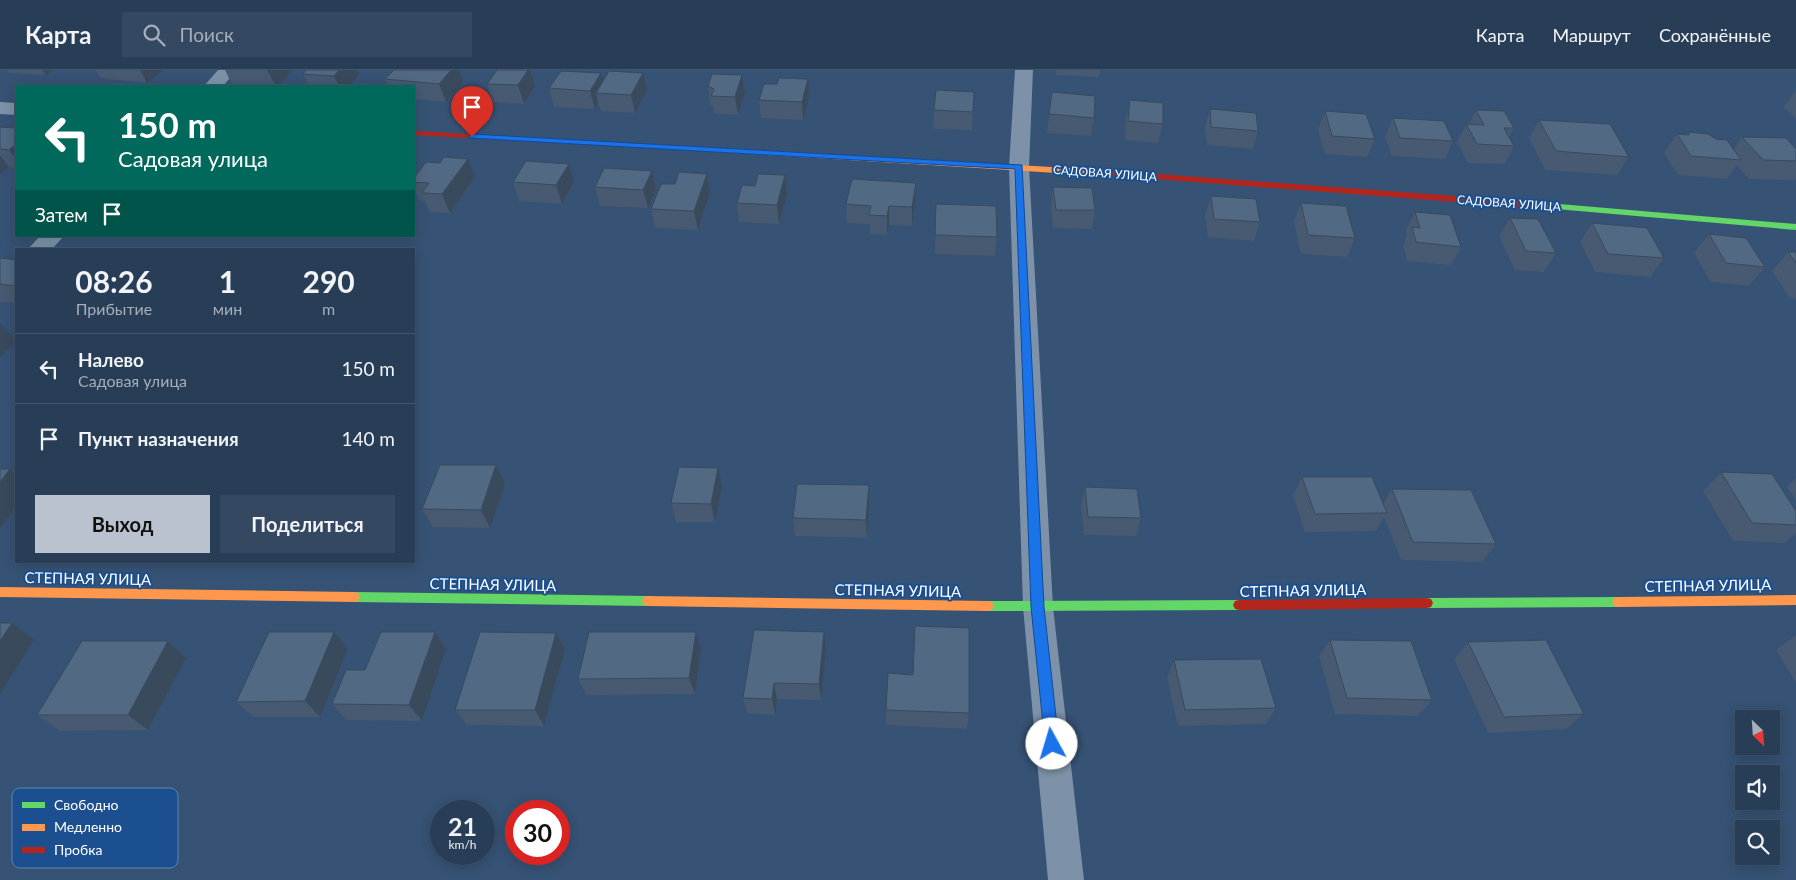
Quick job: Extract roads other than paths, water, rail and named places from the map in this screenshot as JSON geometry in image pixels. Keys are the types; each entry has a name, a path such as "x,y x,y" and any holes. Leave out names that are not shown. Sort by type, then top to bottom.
{"street":[{"path":"214,85 228,70"},
{"path":"1024,70 1019,167 1038,607 1066,880"},
{"path":"0,108 15,110"},
{"name":"САДОВАЯ УЛИЦА","path":"415,133 1019,167 1517,203 1796,227"},
{"path":"40,248 52,237"},
{"name":"СТЕПНАЯ УЛИЦА","path":"0,592 1038,607 1796,600"}]}
